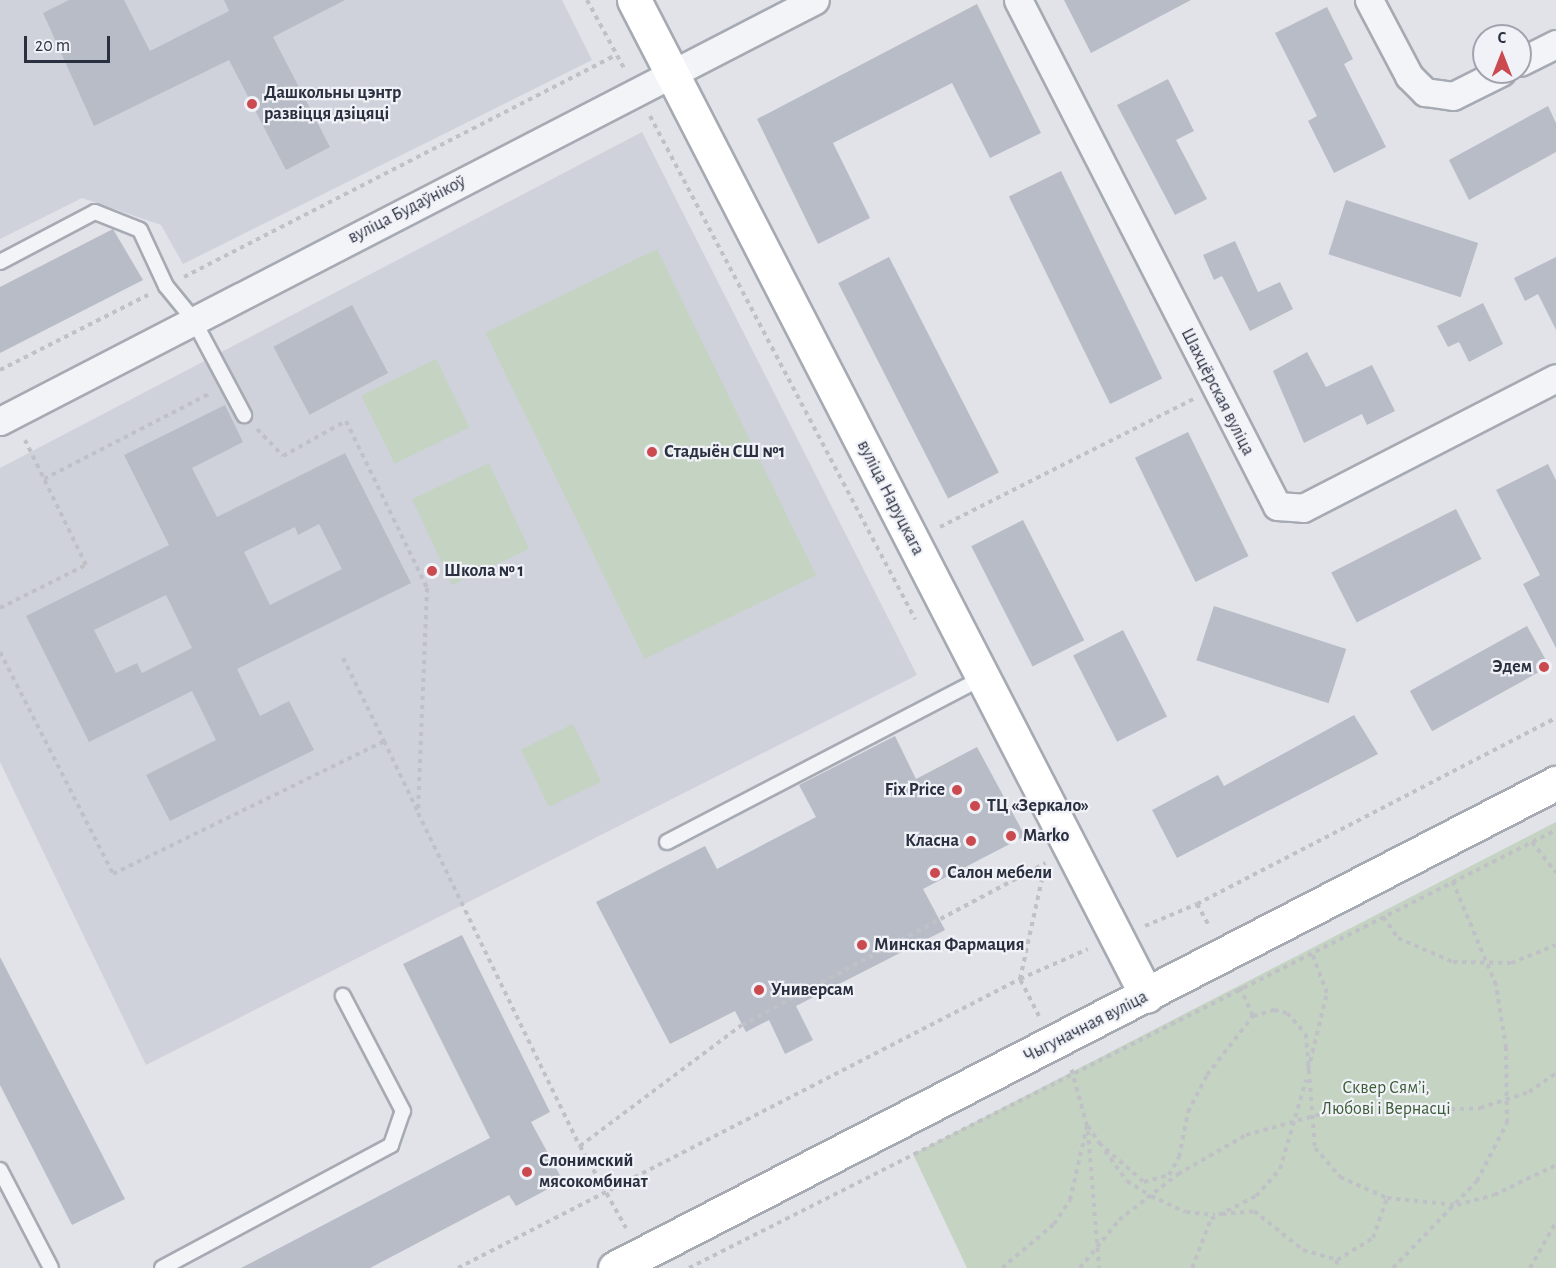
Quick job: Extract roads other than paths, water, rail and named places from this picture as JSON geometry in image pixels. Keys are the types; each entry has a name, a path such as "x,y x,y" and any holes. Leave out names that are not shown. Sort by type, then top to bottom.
{"street":[{"name":"вуліца Наруцкага","path":"634,0 1147,996"},
{"name":"вуліца Будаўнікоў","path":"11,427 193,319 815,0"},
{"name":"Шахцёрская вуліца","path":"1017,0 1272,500 1295,510 1556,378"},
{"path":"1369,0 1414,86 1425,92 1453,96 1477,84"},
{"path":"1532,56 1556,44"},
{"name":"Чыгуначная вуліца","path":"615,1268 1054,1044 1556,783"}],"lane":[{"path":"0,262 94,212 140,230 166,286 193,319 244,415"},
{"path":"667,842 982,678"},
{"path":"162,1268 391,1145 403,1111 343,996"},
{"path":"0,1170 51,1268"}],"place":[{"name":"Дашкольны цэнтр развіцця дзіцяці","path":"252,104"},
{"name":"Стадыён СШ №1","path":"652,452"},
{"name":"Школа № 1","path":"432,571"},
{"name":"Эдем","path":"1544,667"},
{"name":"Fix Price","path":"957,790"},
{"name":"ТЦ «Зеркало»","path":"975,806"},
{"name":"Marko","path":"1011,836"},
{"name":"Класна","path":"971,841"},
{"name":"Салон мебели","path":"935,873"},
{"name":"Минская Фармация","path":"862,945"},
{"name":"Универсам","path":"759,990"},
{"name":"Слонимский мясокомбинат","path":"527,1172"}],"park label":[{"name":"Сквер Сямʼі, Любові і Вернасці","path":"1386,1099"}]}
